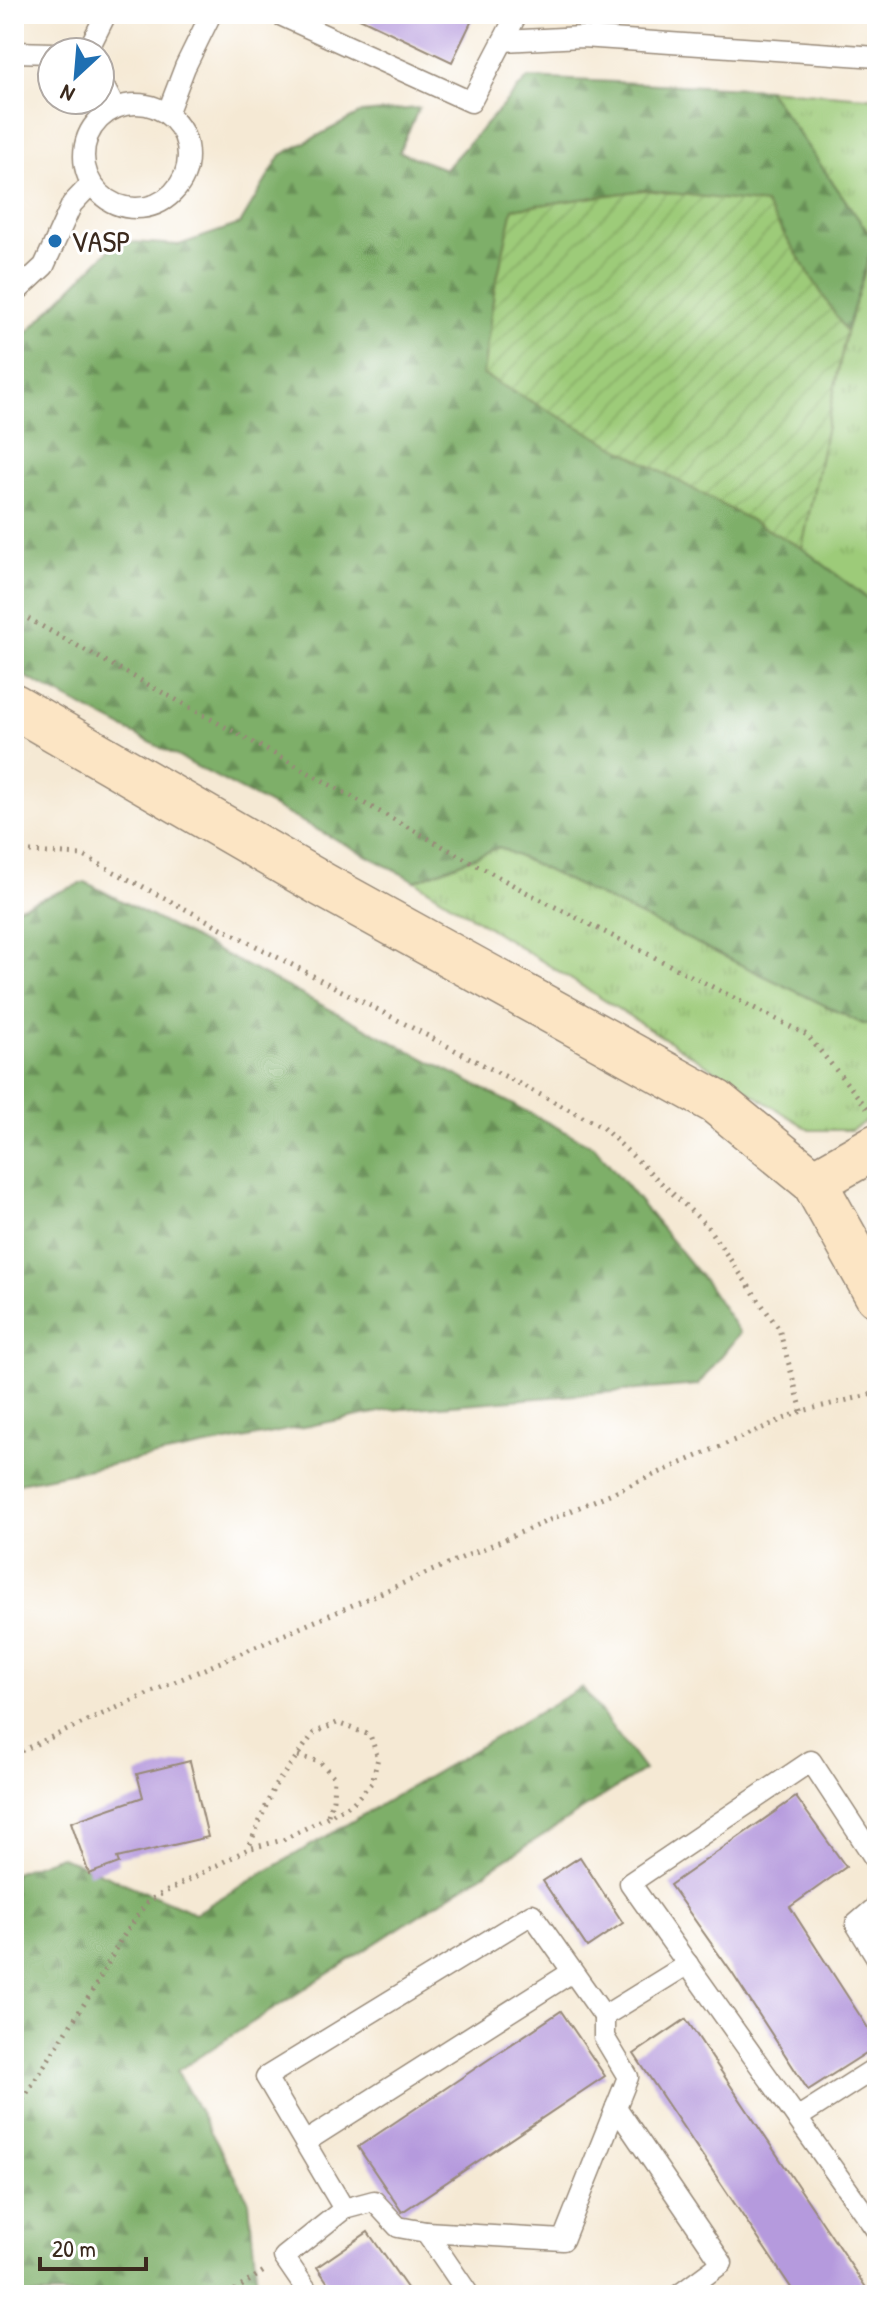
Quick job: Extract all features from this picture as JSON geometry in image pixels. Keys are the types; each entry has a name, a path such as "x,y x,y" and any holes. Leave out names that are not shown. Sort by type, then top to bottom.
{"main road":[{"path":"14,706 336,893 716,1102 814,1182 877,1295"},
{"path":"814,1182 877,1146"}],"lane":[{"path":"95,36 106,14"},
{"path":"167,114 185,67 211,14"},
{"path":"278,14 471,102 517,14"},
{"path":"503,41 582,37 877,57"},
{"path":"14,52 36,53"},
{"path":"101,116 89,132 83,149 84,168 91,184 104,198 120,206 138,209 156,205 172,195 183,180 188,162 187,144 180,127 167,114 151,105 133,103 116,108"},
{"path":"14,294 44,266 72,204 91,184"},
{"path":"877,1862 811,1761 630,1883 877,2231"},
{"path":"877,1906 856,1924 877,1958"},
{"path":"310,2295 284,2257 344,2209 374,2201 398,2227 426,2232 563,2240 628,2077 604,2037 604,2016 532,1914 266,2077 344,2209"},
{"path":"604,2016 688,1964"},
{"path":"305,2142 572,1972"},
{"path":"797,2118 877,2067"},
{"path":"616,2107 722,2263 679,2295"},
{"path":"426,2232 469,2295"}],"path":[{"path":"14,611 524,891 807,1035 877,1120"},
{"path":"14,851 82,855 602,1127 716,1238 779,1329 802,1411"},
{"path":"14,1754 802,1411 877,1393"},
{"path":"14,2113 148,1901 248,1849 283,1840 352,1804 372,1782 378,1758 370,1735 337,1723 314,1733 274,1787 248,1849"},
{"path":"298,1756 320,1762 334,1777 328,1816"},
{"path":"228,2295 284,2257"}],"green space":[{"path":"528,78 767,89 874,241 846,332 765,205 644,190 513,209 494,293 483,374 802,548 877,606 877,1024 863,1024 499,847 415,881 14,671 14,346 118,241 179,245 240,224 281,155 361,113 419,108 399,152 445,169"},
{"path":"767,89 877,98 877,606 802,548 846,332 874,241"},
{"path":"644,190 765,204 846,332 802,548 483,375 494,293 513,209"},
{"path":"499,847 863,1024 877,1024 877,1115 851,1130 810,1130 415,881"},
{"path":"85,882 595,1147 707,1284 740,1333 698,1385 390,1410 14,1484 14,909"},
{"path":"582,1687 644,1770 177,2071 249,2201 258,2295 14,2295 14,1873 60,1856 195,1913"}],"building":[{"path":"351,14 475,14 452,62"},
{"path":"190,1761 208,1837 117,1858 119,1863 89,1874 71,1822 143,1797 137,1774"},
{"path":"796,1797 846,1867 790,1907 877,2042 877,2046 808,2090 670,1885"},
{"path":"580,1857 623,1923 587,1947 543,1881"},
{"path":"561,2011 605,2076 402,2212 358,2147"},
{"path":"686,2019 871,2295 796,2295 634,2054"},
{"path":"368,2232 412,2295 336,2295 317,2267"}],"place":[{"name":"VASP","path":"55,241"}]}
